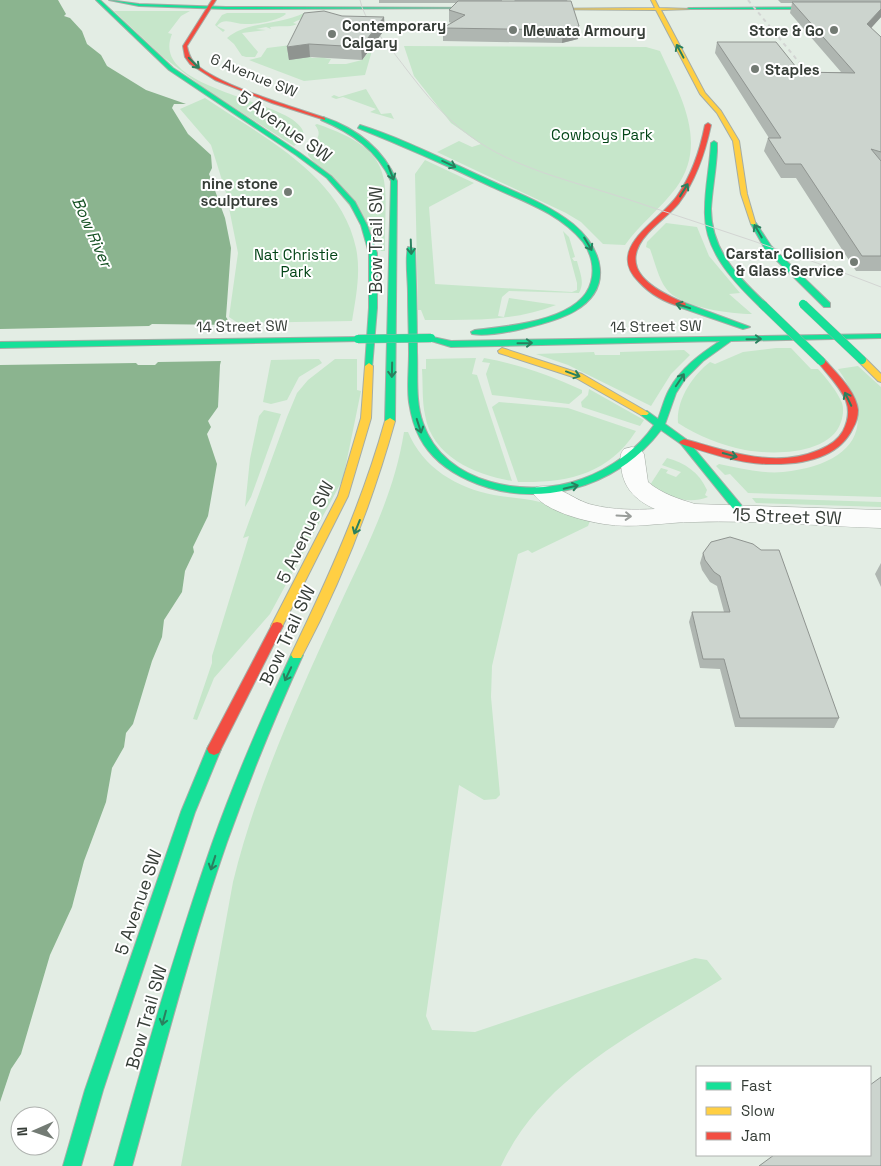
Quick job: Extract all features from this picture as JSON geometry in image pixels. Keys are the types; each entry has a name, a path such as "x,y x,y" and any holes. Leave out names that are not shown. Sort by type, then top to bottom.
{"main road":[{"name":"5 Avenue SW","path":"72,1166 94,1090 188,812 217,742 343,496 357,454 366,418 373,308 373,253 364,226 353,204 301,150 172,69 98,0"},
{"path":"112,0 139,5 212,3 294,8 502,8"},
{"path":"854,0 875,19"},
{"name":"6 Avenue SW","path":"212,3 185,46 187,56 193,64 211,76 345,128"},
{"path":"655,4 703,94 719,112 736,141 744,194 752,220 768,247 830,308"},
{"path":"526,9 655,4 881,8"},
{"path":"684,442 735,457 766,462 803,459 834,446 851,430 854,410 841,384 821,361 763,305 728,267 714,246 708,227 715,156 714,136 708,125 703,94"},
{"path":"273,100 306,124"},
{"path":"306,112 326,113 428,154 550,211 569,223 586,238 596,257 598,278 589,297 560,316 476,338"},
{"path":"708,125 696,171 674,204 638,241 630,255 633,268 643,283 674,303 746,327"},
{"path":"727,126 724,137 728,169"},
{"path":"345,128 355,130 378,141 394,155"},
{"name":"Bow Trail SW","path":"123,1166 176,971 228,817 260,734 356,530 386,445 391,417 394,181 389,166 380,154 345,128"},
{"path":"412,163 428,154"},
{"path":"411,238 414,405 417,426 428,447 444,465 485,484 544,493 578,486 602,475 632,454 660,424 671,394 687,370 701,356 728,340"},
{"path":"799,301 881,379"},
{"name":"14 Street SW","path":"0,345 431,338 451,344 476,338 845,324 874,348"},
{"name":"14 Street SW","path":"476,338 728,340 881,336"},
{"path":"476,338 579,376 631,404 684,442 743,514"}],"street":[{"name":"15 Street SW","path":"632,454 636,482 642,490 662,502 692,513"},
{"name":"15 Street SW","path":"544,493 581,511 602,515 665,518 692,513 881,518"}],"green space":[{"path":"114,11 190,11 181,16 168,33 172,34 171,54 182,70 204,83 281,113 298,124 304,137 294,146 208,91 163,57"},
{"path":"227,13 286,14 273,20 257,23 223,22 217,26 225,30 223,32 215,25 222,15"},
{"path":"304,13 316,13 293,23 297,24 294,25 270,27 271,29 266,27 256,29 266,30 242,33 258,52 255,57 243,57 246,56 242,56 234,44 227,38 244,29 285,20"},
{"path":"291,45 312,58 332,56 324,58 331,59 328,64 346,64 362,60 373,47 365,75 304,81 249,60 261,57 267,48"},
{"name":"Cowboys Park","path":"404,46 646,47 660,51 683,102 688,119 691,136 690,154 686,171 676,188 625,245 603,244 581,222 566,213 437,152 459,141 472,147 481,144 451,123 414,76"},
{"path":"366,89 381,114 391,113 394,119 370,112 376,109 343,97 336,99 331,97 334,95 339,97"},
{"name":"Nat Christie Park","path":"205,98 296,160 316,178 334,199 348,222 356,248 358,266 352,321 238,323 229,317 238,253 226,193 211,145 180,109"},
{"path":"317,124 343,134 362,145 374,157 381,170 385,186 386,204 385,251 381,251 372,234 308,155 319,134 315,125"},
{"path":"425,160 474,183 429,207 435,284 572,292 577,290 577,283 563,231 569,237 575,257 572,258 574,261 577,261 581,273 582,285 579,293 509,291 502,297 498,316 504,317 509,298 556,305 524,315 491,319 425,320 421,310 418,310 415,174"},
{"path":"666,223 697,227 709,256 740,293 729,294 752,314 732,313 697,306 677,298 669,292 660,277 650,249 646,247 647,242"},
{"path":"791,348 811,369 818,369 832,385 840,399 843,410 841,422 835,433 825,441 813,447 799,450 757,452 719,443 678,423 680,406 687,389 710,362 715,364 743,352"},
{"path":"684,350 690,355 671,374 651,406 568,365 536,354 594,352 595,355 620,355 620,352"},
{"path":"476,358 472,374 477,375 512,481 484,474 458,462 436,442 429,430 423,398 422,369 426,369 426,359"},
{"path":"484,358 509,363 546,375 582,390 582,393 569,404 492,395 486,374 490,363 482,362"},
{"path":"319,359 322,363 299,377 287,400 271,404 263,402 271,360"},
{"path":"335,359 357,359 357,390 361,391 343,479 270,614 214,678 197,720 193,719 212,663 212,656 249,536 243,538 287,417 297,393 308,380"},
{"path":"858,366 881,387 881,497 748,493 730,474 725,475 716,466 719,464 759,471 783,472 826,462 841,452 852,441 857,427 857,410 851,391 838,369"},
{"path":"589,389 644,420 640,426 582,407 581,402 588,395"},
{"path":"499,402 568,408 636,431 613,458 599,467 569,478 553,481 518,482 492,407"},
{"path":"264,410 281,414 251,497 245,507 250,459 259,416"},
{"path":"404,432 408,432 414,445 432,466 454,481 480,492 540,502 590,521 588,526 532,553 528,550 518,554 492,666 491,697 500,795 496,799 484,800 459,785 426,1016 432,1030 475,1032 695,958 707,960 722,979 628,1037 568,1080 542,1106 519,1134 501,1166 181,1166 233,882 242,847 278,745 367,547 385,502 393,479"},
{"path":"667,458 680,463 696,473 707,490 705,495 708,497 685,500 664,493 650,485 661,468 668,470 666,473 676,477 681,472 662,465"},
{"path":"752,498 881,502 881,507 756,503"}],"water":[{"name":"Bow River","path":"0,0 58,0 66,14 64,16 70,18 82,31 87,44 101,55 107,66 146,90 186,104 174,104 172,108 188,134 211,155 212,168 209,174 225,218 231,248 226,317 230,323 220,365 218,407 208,421 211,427 207,434 217,464 208,516 193,547 194,552 185,571 182,592 164,620 162,637 152,661 133,724 126,733 124,747 112,768 106,802 84,861 72,907 50,955 21,1054 11,1069 0,1102"}],"pier":[{"path":"152,324 232,325 223,361 158,362 155,365 138,365 136,363 0,365 0,329 149,326"}],"building":[{"path":"458,1 571,1 579,26 563,30 443,28 465,15 449,10"},
{"path":"792,2 881,2 881,9 867,24 881,37 881,152 871,149 881,161 881,256 862,256 801,164 785,164 768,138 781,138 717,42 776,42 800,72 855,73"},
{"path":"324,11 342,16 384,17 361,47 309,44 287,47 304,13"},
{"path":"730,537 753,544 761,550 779,550 839,718 740,718 724,659 703,659 692,612 730,612 720,576 714,572 705,560 703,553 711,542"},
{"path":"881,1077 881,1166 759,1166 773,1156 871,1156 871,1084"}],"tram line":[{"path":"360,0 365,15 374,28 429,98 448,118 487,147 525,166 544,173 753,241 881,287"}],"railway":[{"path":"748,0 816,83"}],"traffic: fast":[{"path":"98,0 171,69 298,154 329,177 353,203 364,225 373,253 373,308 369,366"},
{"path":"111,0 139,5 226,8 487,8"},
{"path":"689,9 881,8"},
{"path":"323,119 345,129 366,142 375,150 394,181 390,421"},
{"path":"360,127 428,155 540,206 571,227 589,246 595,259 596,279 586,299 573,309 541,322 475,332"},
{"path":"714,143 708,208 708,223 711,237 724,262 733,274 763,305"},
{"path":"754,224 768,247 827,305"},
{"path":"411,249 413,391 418,423 425,439 435,453 448,465 463,474 496,487 528,491 558,489 586,482 612,469 639,448 654,433 661,422 674,389 682,377 707,354 728,340"},
{"path":"803,304 862,360"},
{"path":"682,305 746,327"},
{"path":"763,305 821,361"},
{"path":"431,338 451,344 881,336"},
{"path":"358,339 431,338"},
{"path":"0,345 358,339"},
{"path":"644,413 684,442 743,514"},
{"path":"123,1166 198,906 243,779 297,655"},
{"path":"72,1166 94,1090 188,812 214,749"}],"traffic: slow":[{"path":"653,0 703,94 719,112 736,141 744,194 754,224"},
{"path":"537,9 689,9"},
{"path":"502,351 579,376 644,413"},
{"path":"862,360 881,379"},
{"path":"277,626 343,496 366,418 369,366"},
{"path":"297,655 337,569 361,511 372,482 390,421"}],"traffic: jam":[{"path":"214,0 185,46 187,55 192,63 202,71 234,87 323,119"},
{"path":"682,305 647,286 638,277 631,257 635,245 645,232 672,207 685,189 698,162 708,125"},
{"path":"684,442 735,457 766,461 804,458 827,450 845,434 851,423 853,410 851,401 844,389 821,361"},
{"path":"214,749 277,626"}],"place":[{"name":"Mewata Armoury","path":"513,30"},
{"name":"Store & Go","path":"834,30"},
{"name":"Contemporary Calgary","path":"332,34"},
{"name":"Staples","path":"755,69"},
{"name":"nine stone sculptures","path":"288,192"},
{"name":"Carstar Collision & Glass Service","path":"854,262"}]}
